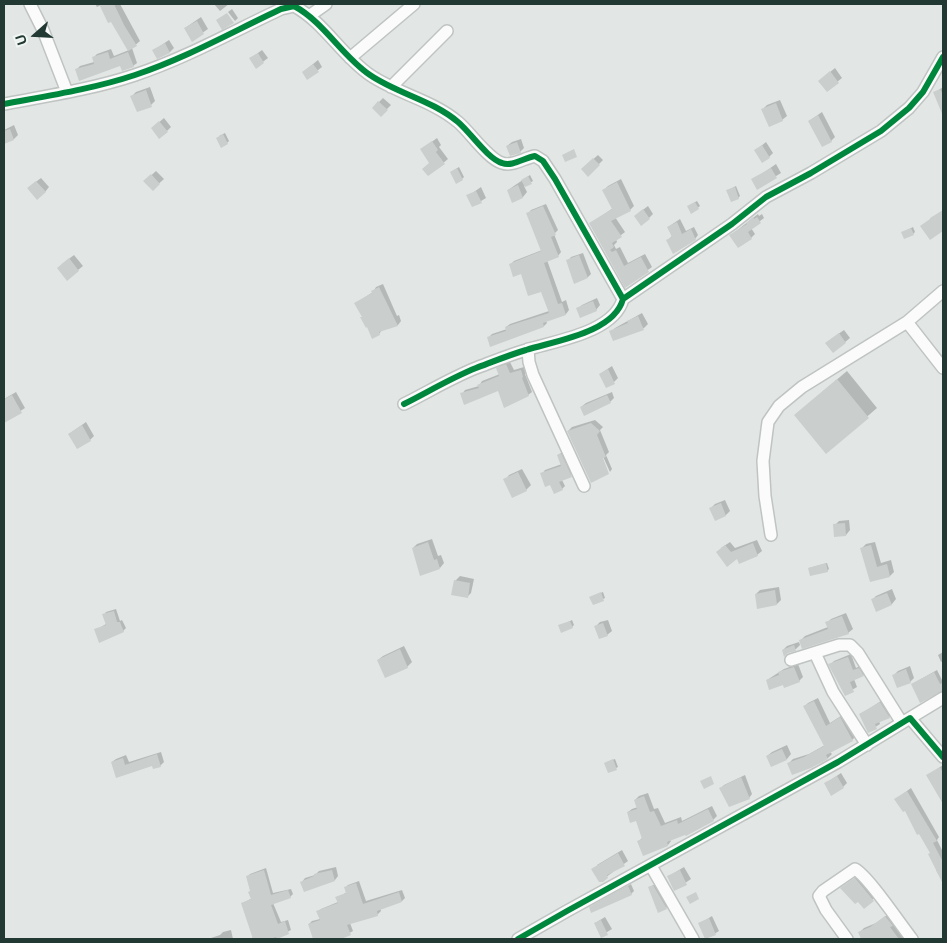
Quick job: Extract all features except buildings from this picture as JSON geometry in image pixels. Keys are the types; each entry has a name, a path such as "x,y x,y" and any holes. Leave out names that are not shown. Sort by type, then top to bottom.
{"street":[{"path":"30,4 43,30 67,92"},
{"path":"309,16 326,4"},
{"path":"350,58 414,4"},
{"path":"4,104 67,92 133,76 198,51 285,8 294,6 309,16 350,58 369,74 391,87 441,110 472,134 494,159 500,163 511,164 535,156 543,160 623,300"},
{"path":"391,87 447,31"},
{"path":"404,404 474,369 528,349 563,341 601,324 616,314 623,300 766,198 881,131 909,108 924,92 943,57"},
{"path":"771,535 765,496 763,461 768,422 779,406 802,387 907,322 943,291"},
{"path":"907,322 943,368"},
{"path":"528,349 533,375 584,486"},
{"path":"791,660 839,645 850,644 906,720 943,757"},
{"path":"815,653 833,692 867,745"},
{"path":"518,939 566,910 651,866 867,745 943,698"},
{"path":"651,866 693,939"},
{"path":"847,939 826,910 820,896 823,891 855,870 861,874 880,897 912,939"}],"cycle path":[{"path":"4,104 86,88 135,75 191,53 281,9 294,6 315,21 370,75 448,114 463,126 485,151 497,160 510,164 535,156 543,161 623,299"},
{"path":"404,404 476,368 596,328 617,311 623,299 732,224 766,197 811,173 881,131 909,108 923,92 943,57"},
{"path":"518,939 838,762 910,718 943,757"}]}
